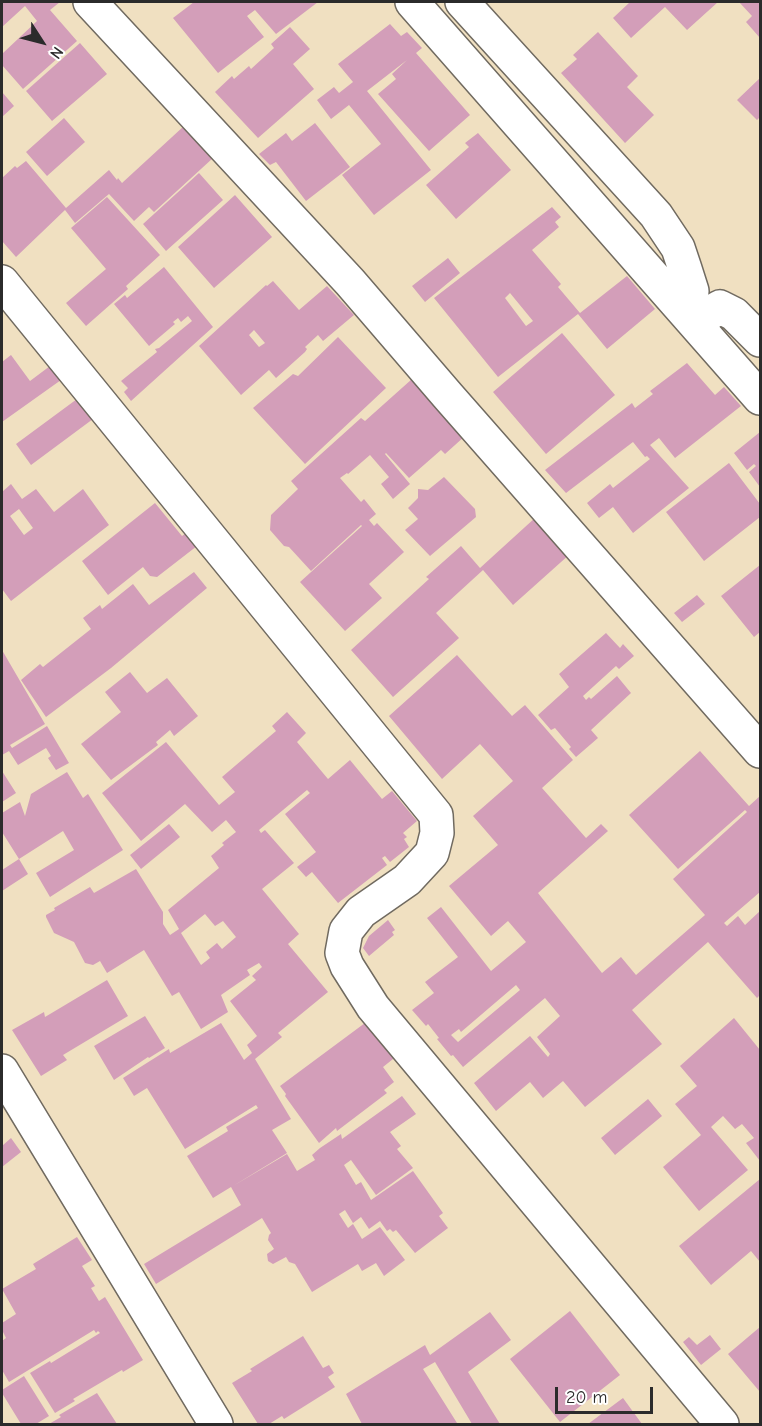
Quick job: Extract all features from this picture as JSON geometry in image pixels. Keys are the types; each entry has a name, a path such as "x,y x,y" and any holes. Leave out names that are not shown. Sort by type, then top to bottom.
{"street":[{"path":"90,2 350,282 760,751"},
{"path":"412,2 760,398"},
{"path":"462,2 656,215 678,248 686,269 692,291 692,318"},
{"path":"2,282 436,815 437,833 432,853 407,880 361,912 346,931 342,952 347,966 373,1007 722,1425"},
{"path":"692,318 720,307 734,314 760,340"},
{"path":"2,1071 216,1425"}],"building":[{"path":"2,2 60,2 50,10 77,41 23,89 2,65 2,54 37,21 25,6 2,27"},
{"path":"194,2 318,2 276,34 255,10 247,16 264,37 218,73 173,18"},
{"path":"630,2 718,2 687,30 665,7 631,38 613,18"},
{"path":"739,2 760,2 760,38 746,22 752,16"},
{"path":"390,24 401,36 407,32 422,48 416,53 470,115 429,151 378,94 396,79 392,74 407,60 367,91 431,170 374,215 342,175 381,144 349,105 331,119 317,100 334,87 339,93 353,82 338,64"},
{"path":"290,27 310,49 293,64 314,89 258,138 215,92 232,76 234,79 249,66 251,69 274,48 271,44"},
{"path":"598,32 638,76 627,87 654,115 625,143 561,73 577,59 573,55"},
{"path":"80,43 107,74 52,121 26,91"},
{"path":"760,78 760,117 757,120 737,100"},
{"path":"2,92 14,106 2,117"},
{"path":"64,118 85,142 47,176 26,152"},
{"path":"315,123 350,167 306,201 276,162 270,165 259,154 286,133 292,141"},
{"path":"184,126 213,158 154,212 149,207 134,221 109,194 75,223 65,210 16,257 2,241 2,178 15,166 17,168 26,161 66,208 109,170 122,183"},
{"path":"478,133 511,170 456,219 426,185 469,147 465,143"},
{"path":"199,173 223,200 166,251 143,224"},
{"path":"235,195 272,237 214,288 178,247"},
{"path":"107,197 160,255 126,286 128,289 86,326 66,303 106,269 71,228"},
{"path":"552,207 561,217 555,222 559,227 532,250 561,284 558,287 580,313 627,276 655,309 607,349 578,314 498,377 434,298","holes":["510,293 533,321 526,326 505,298"]},
{"path":"448,258 460,273 425,302 412,286"},
{"path":"164,267 213,327 131,401 124,392 128,388 121,381 157,352 155,349 192,321 188,316 181,322 178,318 173,322 175,324 149,346 114,304 125,295 127,298"},
{"path":"273,281 299,310 327,286 354,315 323,341 318,335 305,347 307,349 305,352 276,378 269,370 241,395 199,346","holes":["254,330 265,343 259,347 249,335"]},
{"path":"562,333 615,395 546,454 493,392"},
{"path":"338,337 386,388 305,464 253,408 293,374 298,376"},
{"path":"11,355 30,381 50,366 61,380 2,422 2,362"},
{"path":"687,363 715,395 724,387 741,406 675,458 659,438 650,445 689,488 633,533 613,507 599,518 587,503 610,484 613,488 650,459 645,457 633,442 566,493 545,470 632,403 635,408 653,394 650,391"},
{"path":"412,379 465,436 445,454 441,450 409,478 386,453 410,484 393,499 381,484 389,477 370,455 340,478 361,502 364,499 376,514 369,520 374,526 377,523 404,552 369,584 382,598 345,631 300,582 362,526 311,571 270,530 271,515 298,489 291,481 361,418 365,421"},
{"path":"77,399 93,419 31,465 16,444"},
{"path":"760,432 760,487 749,472 756,466 754,464 747,470 734,453"},
{"path":"729,463 760,504 760,517 704,561 666,512"},
{"path":"444,477 475,509 476,517 430,556 405,530 418,519 408,508 418,498 418,489 428,490"},
{"path":"11,484 22,499 36,489 54,512 83,489 109,525 11,601 2,589 2,492","holes":["19,509 33,528 24,535 10,516"]},
{"path":"155,503 182,536 186,533 197,546 157,577 150,576 143,567 108,595 82,561"},
{"path":"536,517 570,554 513,605 483,570 436,613 459,638 393,697 351,650 429,579 426,577 461,546 480,568"},
{"path":"760,565 760,632 754,637 721,596"},
{"path":"194,572 207,588 111,668 46,717 21,680 40,664 43,667 91,629 83,618 100,605 102,609 133,584 149,605"},
{"path":"697,595 705,604 682,622 674,613"},
{"path":"606,633 620,648 623,644 634,656 619,669 616,666 583,696 586,700 589,697 591,699 617,676 631,693 591,730 598,738 576,757 569,749 571,747 555,728 551,730 538,715 569,687 559,674"},
{"path":"2,650 45,724 10,745 12,748 47,726 69,763 56,770 48,758 51,756 46,748 18,765 9,751 2,755"},
{"path":"457,655 512,716 525,705 573,760 542,788 586,838 601,824 608,831 538,893 602,973 621,957 636,975 705,915 673,879 747,812 745,810 678,869 629,815 700,751 749,806 760,796 760,892 724,923 727,926 738,916 745,925 760,911 760,995 757,998 708,942 632,1010 662,1044 585,1107 563,1081 543,1098 530,1082 496,1111 474,1083 530,1036 548,1057 550,1054 537,1037 560,1016 545,998 463,1067 437,1039 439,1038 428,1024 426,1026 412,1010 434,993 425,982 458,957 427,918 441,907 491,971 526,942 508,921 491,936 449,886 498,845 473,816 513,781 480,744 442,779 389,716","holes":["516,985 520,990 458,1042 451,1035 459,1029 461,1032"]},
{"path":"130,672 147,693 167,678 198,716 174,736 170,730 156,742 158,745 111,780 81,744 121,712 105,692"},
{"path":"287,712 306,733 297,742 328,779 350,760 382,799 392,791 417,821 403,833 407,837 404,839 409,847 390,862 385,856 382,858 387,865 338,903 312,872 306,877 297,867 316,852 285,814 310,793 307,790 259,830 261,833 265,830 294,863 262,889 299,934 288,944 328,992 278,1033 282,1037 255,1059 291,1119 272,1130 287,1153 233,1186 287,1154 297,1171 315,1160 312,1155 320,1148 341,1134 342,1139 402,1096 416,1114 390,1132 401,1146 397,1149 413,1168 376,1195 351,1160 344,1165 356,1185 361,1182 371,1200 413,1171 443,1213 439,1216 448,1228 415,1253 396,1230 387,1231 380,1221 369,1229 361,1217 353,1223 345,1210 339,1214 348,1228 353,1224 362,1239 380,1227 405,1260 384,1276 376,1263 362,1271 358,1264 312,1292 295,1264 289,1262 286,1257 273,1264 268,1261 267,1254 274,1249 268,1240 271,1233 262,1218 156,1284 144,1264 241,1205 231,1187 213,1198 187,1156 228,1131 226,1127 258,1108 256,1105 185,1149 147,1088 134,1096 123,1078 169,1049 170,1053 221,1023 244,1060 252,1053 247,1045 257,1036 230,1001 256,980 252,976 262,967 259,963 247,970 250,975 221,995 228,1012 201,1029 179,992 172,996 144,950 107,973 100,961 93,965 85,963 74,942 54,933 46,915 90,887 94,893 136,869 163,912 163,924 170,935 179,929 168,910 219,868 211,856 236,832 226,820 212,832 185,804 141,841 102,793 166,742 219,805 235,792 222,777 276,731 272,726","holes":["205,914 215,926 223,921 236,937 222,949 217,943 206,952 210,958 201,965 181,933"]},
{"path":"2,771 16,793 2,802"},
{"path":"67,772 83,798 88,794 123,850 50,897 36,873 74,850 63,831 19,859 2,832 2,813 20,802 25,816 31,794"},
{"path":"169,824 180,837 141,869 130,855"},
{"path":"19,859 28,874 2,891 2,870"},
{"path":"388,920 395,930 392,932 394,935 369,956 363,948 369,936"},
{"path":"107,980 128,1016 63,1055 67,1060 41,1076 12,1030 44,1012 45,1017"},
{"path":"145,1016 165,1048 114,1080 94,1046"},
{"path":"734,1018 760,1050 760,1161 746,1143 754,1138 742,1124 735,1129 723,1116 711,1127 748,1170 699,1211 663,1167 701,1135 675,1104 697,1086 680,1066"},
{"path":"369,1020 398,1055 383,1067 394,1082 384,1090 387,1093 337,1131 336,1128 319,1143 280,1086"},
{"path":"648,1099 662,1116 615,1155 601,1138"},
{"path":"11,1138 21,1152 2,1167 2,1146"},
{"path":"760,1179 760,1262 751,1251 711,1285 679,1246"},
{"path":"77,1237 92,1260 82,1266 95,1286 91,1288 99,1301 105,1297 143,1360 73,1399 75,1401 55,1413 30,1373 100,1333 94,1330 9,1382 2,1370 2,1341 6,1338 2,1330 2,1323 16,1314 2,1289 36,1269 33,1264"},
{"path":"570,1311 620,1375 560,1422 510,1359"},
{"path":"490,1312 511,1340 468,1372 500,1424 472,1424 435,1362 423,1369 457,1423 362,1424 346,1394 425,1345 430,1355"},
{"path":"760,1327 760,1392 728,1354"},
{"path":"710,1335 721,1349 701,1365 683,1342 689,1337 697,1345"},
{"path":"303,1336 323,1368 329,1365 334,1373 328,1377 335,1387 284,1419 282,1416 269,1424 258,1424 232,1383"},
{"path":"24,1376 49,1416 36,1424 21,1424 2,1393 2,1390"},
{"path":"97,1393 117,1424 49,1424 61,1417 59,1415"},
{"path":"623,1398 642,1424 588,1424"}]}
